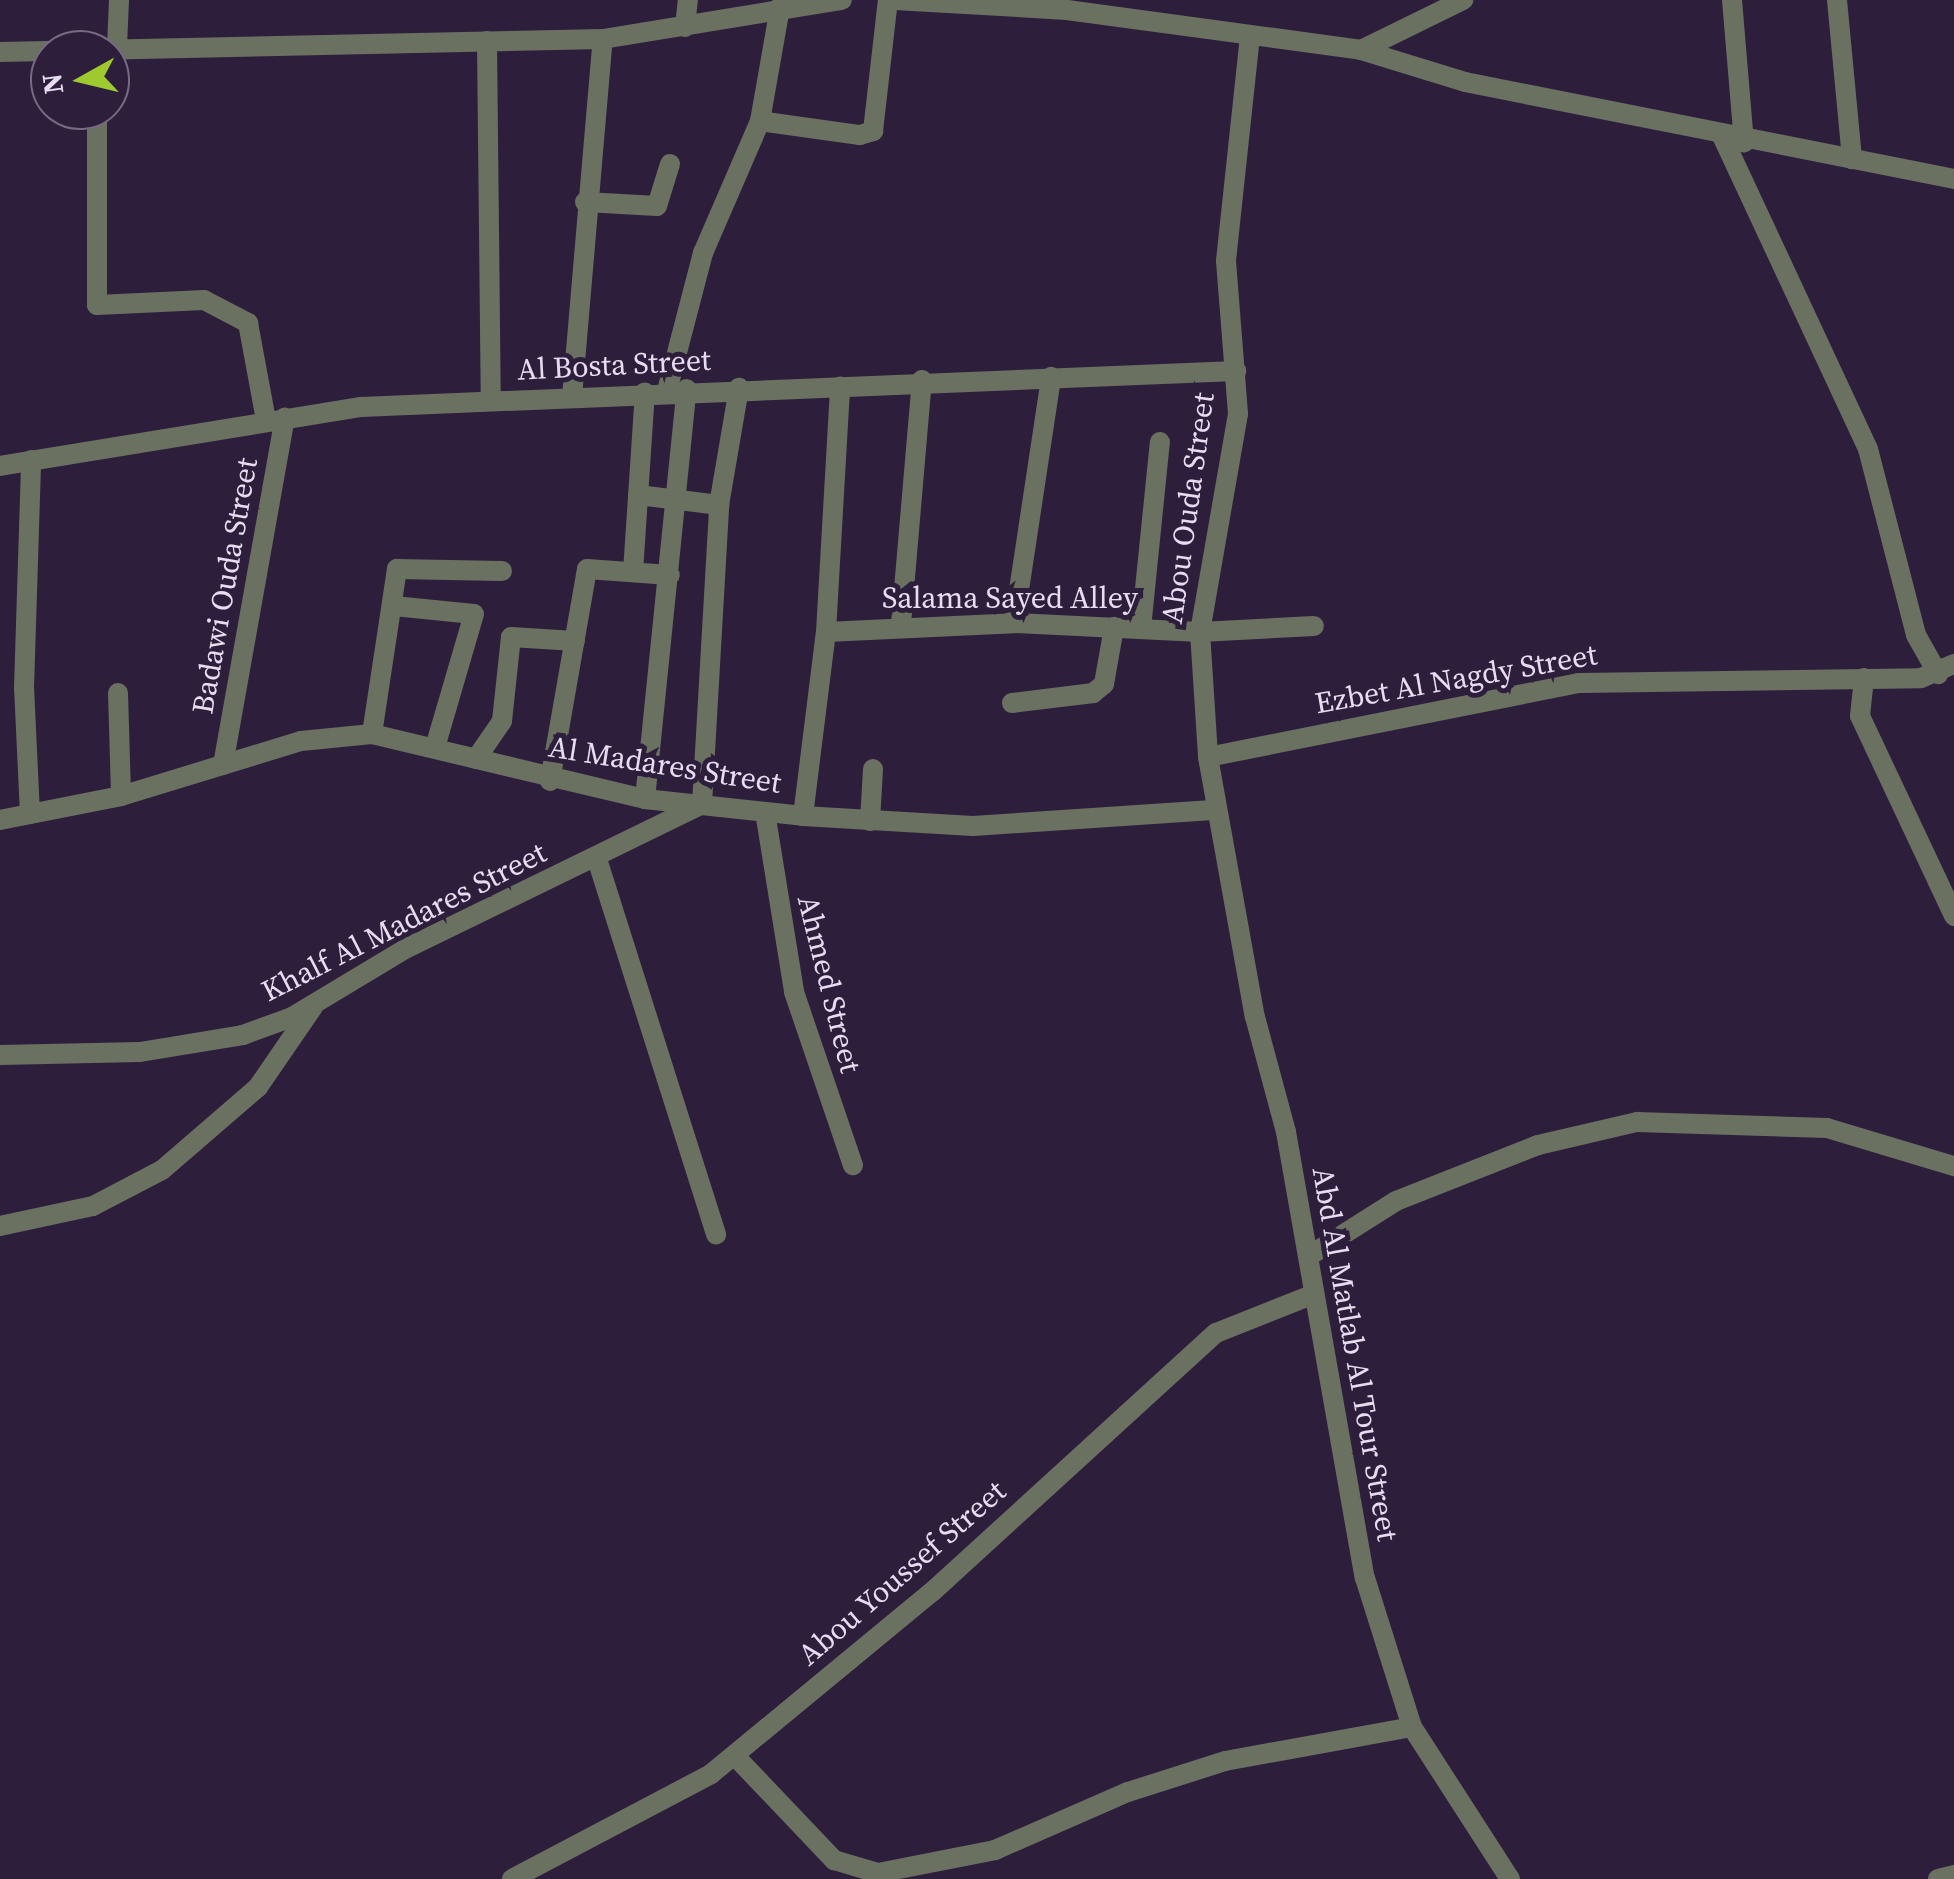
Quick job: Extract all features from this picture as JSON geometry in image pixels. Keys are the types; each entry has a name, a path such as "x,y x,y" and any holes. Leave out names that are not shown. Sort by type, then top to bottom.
{"street":[{"path":"110,30 119,0"},
{"path":"685,27 688,0"},
{"path":"130,48 603,39 780,7 842,0"},
{"path":"760,121 860,135 873,131 892,0 1068,5 1250,36 1361,50 1465,82 1733,140 1954,179"},
{"path":"1361,50 1463,0"},
{"path":"1732,0 1733,140 1868,449 1916,635 1946,669"},
{"path":"1837,0 1852,159"},
{"path":"645,799 670,575 677,390 703,253 760,121 780,7"},
{"name":"Abou Ouda Street","path":"1216,810 1208,757 1200,632 1238,414 1226,261 1250,36"},
{"path":"572,397 585,202 603,39"},
{"path":"488,41 491,401"},
{"path":"0,52 30,51"},
{"path":"97,130 97,305 204,300 248,323 276,418"},
{"path":"585,202 657,206 670,164"},
{"name":"Al Bosta Street","path":"0,466 276,418 491,401 922,380 1236,371"},
{"path":"1014,623 1051,377"},
{"path":"901,624 922,380"},
{"path":"802,816 826,632 840,386"},
{"path":"702,804 719,505 739,388"},
{"path":"633,572 645,392"},
{"name":"Badawi Ouda Street","path":"223,765 276,418"},
{"path":"1141,628 1160,442"},
{"path":"30,814 24,688 31,460"},
{"path":"638,495 719,505"},
{"path":"550,781 587,569 670,575"},
{"path":"372,734 397,570 502,571"},
{"path":"394,606 474,614 436,747"},
{"name":"Salama Sayed Alley","path":"826,632 901,624 1014,623 1200,632 1314,626"},
{"path":"1012,703 1093,693 1104,684 1114,627"},
{"path":"476,759 502,721 511,638 575,641"},
{"name":"Ezbet Al Nagdy Street","path":"1208,757 1579,683 1864,678 1946,669"},
{"path":"1864,678 1860,716 1954,916"},
{"path":"118,693 121,796"},
{"name":"Al Madares Street","path":"0,820 121,796 301,741 372,734 436,747 550,781 645,799 802,816 1047,824 1216,810"},
{"path":"870,821 874,769"},
{"name":"Khalf Al Madares Street","path":"0,1054 192,1047 243,1036 315,1004 406,949 597,859 702,804"},
{"name":"Abd Al Matlab Al Tour Street","path":"1216,810 1309,1256 1365,1578 1412,1728 1510,1879"},
{"name":"Ahmed Street","path":"765,812 794,992 854,1165"},
{"path":"597,859 716,1234"},
{"path":"0,1226 93,1206 162,1170 258,1087 315,1004"},
{"path":"1309,1256 1396,1201 1538,1145 1637,1122 1827,1128 1954,1166"},
{"name":"Abou Youssef Street","path":"512,1879 680,1792 735,1756 932,1592 1216,1333 1314,1294"},
{"path":"735,1756 834,1860 878,1873 995,1850 1128,1792 1225,1761 1412,1728"},
{"path":"1938,1879 1954,1875"}]}
